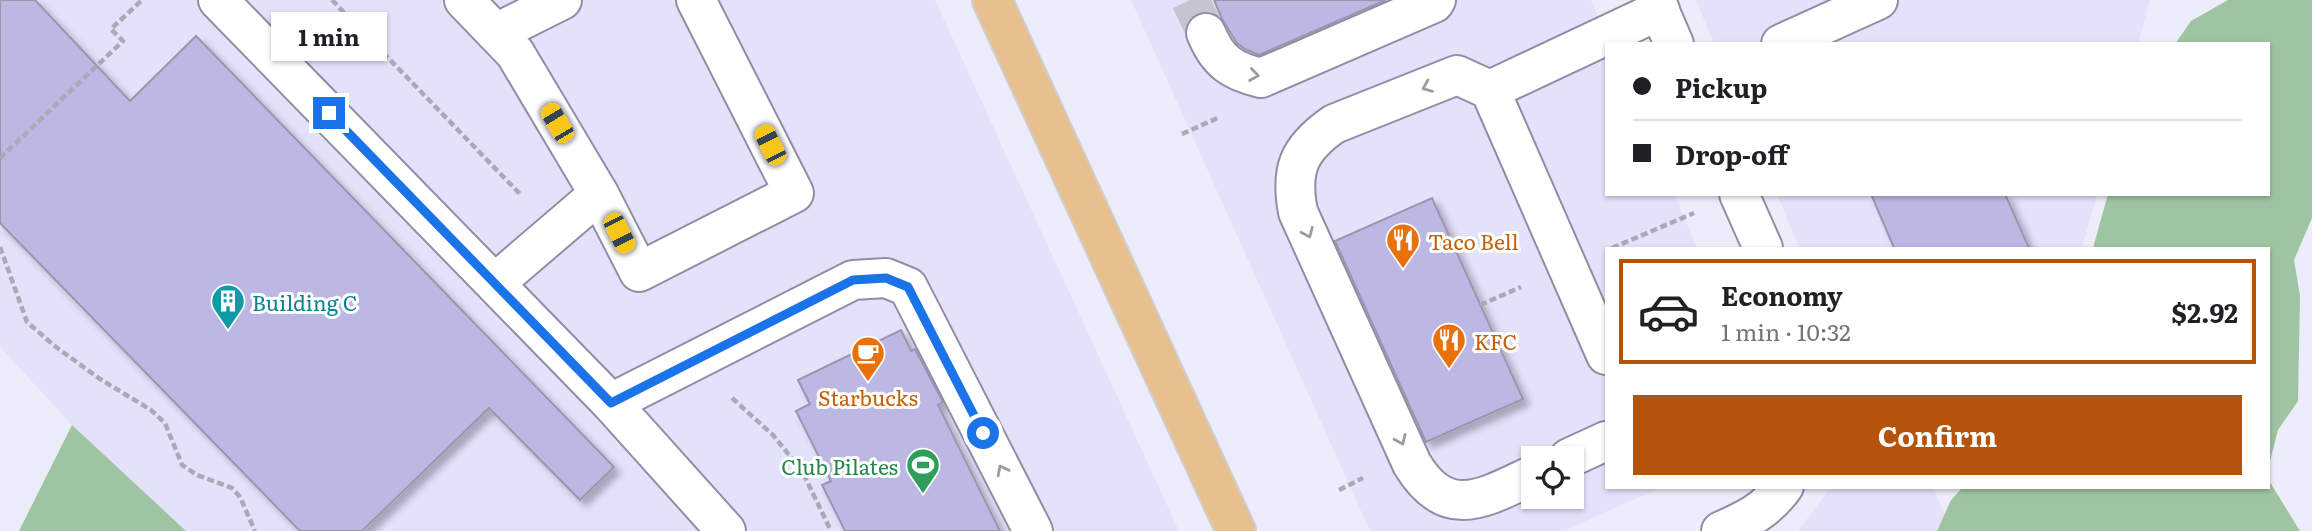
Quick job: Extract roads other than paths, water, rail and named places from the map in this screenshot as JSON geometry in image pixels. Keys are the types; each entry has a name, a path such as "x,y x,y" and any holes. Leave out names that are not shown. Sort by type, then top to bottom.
{"main road":[{"path":"992,0 1236,531"}],"street":[{"path":"218,0 611,403 726,531"},
{"path":"464,0 514,53 599,194 639,272 794,193 696,0"},
{"path":"496,33 562,0"},
{"path":"1206,33 1212,49 1223,60 1239,73 1261,78 1436,0"},
{"path":"1785,42 1878,0"},
{"path":"1605,42 1663,18"},
{"path":"1490,90 1605,42"},
{"path":"1521,481 1482,499 1460,500 1438,495 1422,482 1298,212 1293,186 1296,169 1317,135 1334,124 1457,75 1490,90 1605,353"},
{"path":"495,283 599,194"},
{"path":"1740,196 1763,247"},
{"path":"611,403 853,280 886,278 908,287 1033,531"},
{"path":"1584,451 1605,441"},
{"path":"1721,531 1746,521 1767,508 1782,489"}],"tunnel":[{"path":"1190,0 1206,33"}],"place":[{"name":"Taco Bell","path":"1403,270"},
{"name":"Building C","path":"228,331"},
{"name":"KFC","path":"1449,370"},
{"name":"Starbucks","path":"868,383"},
{"name":"Club Pilates","path":"923,495"}]}
